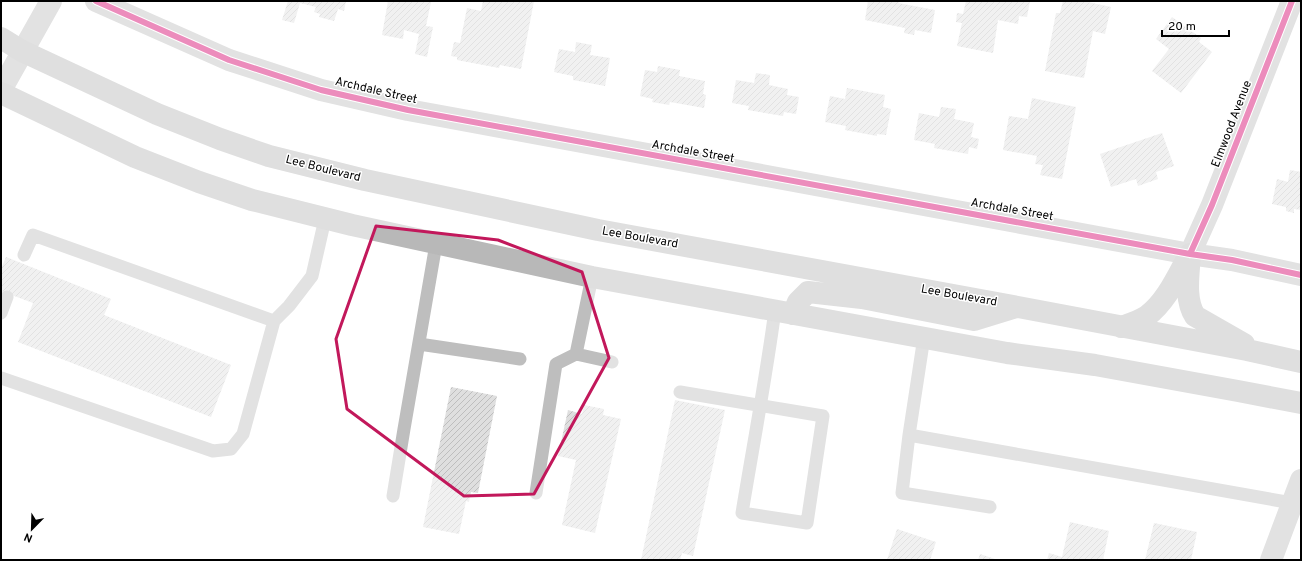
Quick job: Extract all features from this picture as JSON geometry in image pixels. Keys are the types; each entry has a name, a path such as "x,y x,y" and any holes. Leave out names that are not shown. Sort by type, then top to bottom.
{"main road":[{"name":"Lee Boulevard","path":"1,38 22,51 157,114 220,139 276,158 365,180 598,230 1018,307 1301,362"},
{"path":"1,93 135,157 252,200 325,219 592,277 1007,353 1102,366 1238,390 1301,403"},
{"path":"1121,327 1147,316 1164,298 1190,254"},
{"path":"1190,254 1189,297 1191,310 1195,316 1260,353"},
{"path":"784,312 798,302 808,292 862,298 974,320 1018,307"}],"street":[{"path":"1,90 51,1"},
{"name":"Archdale Street","path":"96,1 229,60 321,90 408,110 1190,254 1232,260 1301,275"},
{"name":"Elmwood Avenue","path":"1190,254 1212,204 1292,1"},
{"path":"1271,560 1301,480"}],"lane":[{"path":"1,378 213,452 231,449 243,434 274,321 289,306 312,276 325,219"},
{"path":"24,255 33,235 274,321"},
{"path":"394,496 436,244"},
{"path":"576,354 592,277"},
{"path":"1,313 6,297"},
{"path":"680,392 760,406 823,416 806,523 742,513 760,406 784,312"},
{"path":"924,337 902,493 990,507"},
{"path":"419,344 520,359"},
{"path":"536,493 556,364 576,354 612,362"},
{"path":"909,435 1292,503"}],"highlighted area":[{"path":"376,226 498,240 582,272 609,358 534,494 464,496 347,409 336,339"}],"building":[{"path":"288,1 346,1 344,11 338,9 334,21 319,17 320,14 314,12 316,7 300,3 294,23 282,20"},
{"path":"388,1 431,2 426,26 433,27 427,57 415,54 419,34 404,30 403,39 382,35"},
{"path":"483,1 534,1 521,69 500,65 499,68 457,60 457,57 451,56 454,42 460,43 467,8 481,11"},
{"path":"868,1 899,1 900,2 898,3 935,10 931,33 915,30 914,35 904,33 905,28 865,20"},
{"path":"966,1 1030,1 1027,17 1019,16 1018,24 998,20 993,53 957,46 962,23 956,22 957,13 963,14"},
{"path":"1063,1 1083,1 1111,7 1105,34 1093,31 1084,78 1045,71 1056,13 1060,13"},
{"path":"1172,17 1201,38 1199,42 1212,52 1181,93 1152,71 1169,49 1156,39"},
{"path":"576,42 592,45 590,55 610,58 605,86 573,80 573,76 554,72 559,49 575,52"},
{"path":"658,66 680,70 679,76 705,81 703,94 706,95 704,108 670,102 669,105 652,102 653,99 640,96 645,70 657,72"},
{"path":"756,73 770,75 769,85 788,89 787,95 799,97 796,114 784,112 783,116 748,110 749,106 732,103 736,80 754,83"},
{"path":"847,88 885,95 883,107 891,109 886,135 877,134 877,136 845,130 846,126 825,122 830,96 845,99"},
{"path":"1032,98 1076,107 1062,179 1040,175 1043,165 1035,164 1037,156 1003,150 1009,116 1028,119"},
{"path":"941,107 956,109 954,119 974,123 971,137 979,139 977,149 969,147 968,154 934,148 935,144 914,140 919,113 939,117"},
{"path":"1162,133 1174,166 1156,172 1158,179 1138,186 1136,179 1111,187 1100,154"},
{"path":"1290,170 1301,172 1301,210 1294,209 1294,213 1286,211 1286,207 1272,204 1277,179 1288,182"},
{"path":"6,257 111,299 104,315 231,365 211,417 18,342 33,303 1,291 1,269"},
{"path":"451,387 497,396 478,493 471,492 469,502 466,501 459,534 423,527"},
{"path":"675,400 725,410 693,556 682,553 680,560 641,560"},
{"path":"584,405 604,409 603,415 621,419 595,533 562,525 576,460 558,456 568,410 582,414"},
{"path":"1070,522 1109,531 1103,560 1047,560 1049,553 1062,557"},
{"path":"1154,523 1197,532 1191,560 1145,560"},
{"path":"897,529 936,542 930,560 887,560"},
{"path":"980,554 998,560 978,560"}],"cycle path":[{"path":"96,1 229,60 321,90 408,110 1190,254 1232,260 1301,275"},
{"path":"1190,254 1212,205 1292,1"}]}
